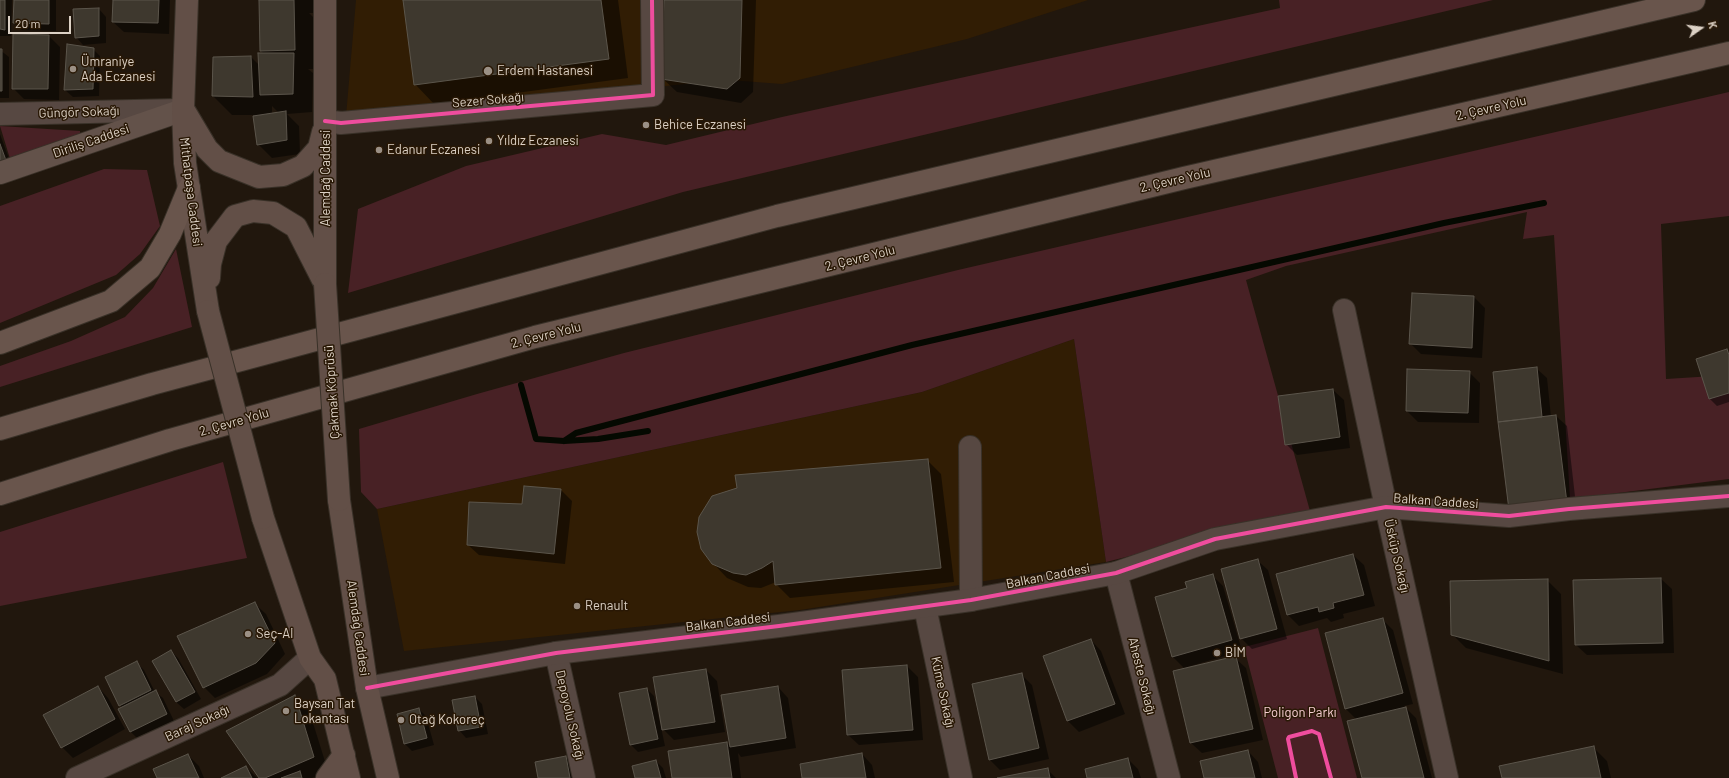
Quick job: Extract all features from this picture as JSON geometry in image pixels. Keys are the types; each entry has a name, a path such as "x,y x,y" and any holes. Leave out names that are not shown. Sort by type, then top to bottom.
{"highway":[{"path":"0,429 152,384 777,216 1694,0"},
{"name":"2. Çevre Yolu","path":"0,494 170,440 535,337 1184,178 1729,53"},
{"path":"0,343 110,301 150,268 170,234 189,188"}],"main road":[{"name":"Mithatpaşa Caddesi","path":"187,0 183,110 185,163 208,311"},
{"name":"Alemdağ Caddesi","path":"325,0 325,284"},
{"path":"183,110 206,149 219,161 259,177 283,175 303,166 319,148 325,121"},
{"name":"Diriliş Caddesi","path":"0,173 183,110"},
{"path":"325,284 296,227 273,213 253,211 235,216 216,241 210,264 208,311 262,518 310,658 325,679 349,778"},
{"name":"Çakmak Köprüsü","path":"325,284 339,500"},
{"name":"Alemdağ Caddesi","path":"339,500 367,688 388,778"},
{"path":"327,778 344,755"}],"street":[{"name":"Sezer Sokağı","path":"325,121 341,123 653,95 652,0"},
{"name":"Güngör Sokağı","path":"0,114 183,110"},
{"name":"Üsküp Sokağı","path":"1344,310 1386,507 1447,778"},
{"path":"970,447 971,600"},
{"name":"Balkan Caddesi","path":"367,688 556,653 779,626 971,600 1116,573 1215,539 1386,507 1509,516 1569,509 1729,496"},
{"name":"Aheste Sokağı","path":"1116,573 1169,778"},
{"name":"Küme Sokağı","path":"925,607 961,778"},
{"name":"Depoyolu Sokağı","path":"556,653 584,778"},
{"name":"Baraj Sokağı","path":"77,778 280,685 310,658"}],"shaded area":[{"path":"356,0 1088,0 967,39 782,84 729,80 346,116"},
{"path":"1074,339 1106,562 800,610 404,651 377,509 922,392"}],"green space":[{"path":"1279,0 1493,0 683,192 348,293 358,209 466,166 602,134 666,145 782,117 1280,8"},
{"path":"1729,92 1729,216 1661,224 1666,379 1729,375 1729,479 1570,499 1554,235 1523,239 1527,212 1286,266 1246,280 1310,511 1106,562 1074,339 922,392 377,509 361,492 359,429 477,394 624,353 958,270"},
{"path":"0,126 80,131 81,144 11,162"},
{"path":"104,169 147,170 160,226 140,254 116,275 0,323 0,206"},
{"path":"176,249 192,327 0,387 0,366 71,341 125,317 153,288"},
{"path":"223,462 247,558 0,606 0,532"},
{"name":"Poligon Parkı","path":"1318,628 1357,778 1278,778 1244,647"}],"building":[{"path":"0,0 5,0 5,30 0,29"},
{"path":"14,0 49,0 49,24 13,23"},
{"path":"113,0 159,0 158,23 112,22"},
{"path":"259,0 294,0 295,50 260,51"},
{"name":"Erdem Hastanesi","path":"403,0 601,0 609,59 414,85"},
{"path":"664,0 742,0 740,78 727,89 661,79"},
{"path":"99,8 99,36 75,38 73,9"},
{"path":"13,34 49,35 48,89 12,89"},
{"path":"67,44 94,48 93,89 64,90"},
{"path":"0,49 2,49 2,91 0,91"},
{"path":"258,53 294,53 293,94 260,95"},
{"path":"251,56 253,97 212,96 213,57"},
{"path":"286,111 287,140 257,145 253,116"},
{"path":"0,144 7,163 0,165"},
{"path":"1412,293 1474,296 1472,348 1409,344"},
{"path":"1727,349 1729,355 1729,393 1709,399 1696,359"},
{"path":"1537,367 1542,417 1498,422 1493,372"},
{"path":"1407,369 1470,371 1468,413 1406,411"},
{"path":"1333,389 1340,437 1285,445 1278,396"},
{"path":"1556,415 1567,503 1509,510 1498,422"},
{"path":"928,459 941,568 775,585 773,561 746,575 733,573 712,564 701,549 697,532 699,517 712,496 737,488 735,475"},
{"path":"524,486 561,489 554,554 467,545 469,502 522,504"},
{"path":"1353,554 1364,595 1333,603 1334,608 1319,612 1318,607 1287,615 1276,574"},
{"path":"1258,559 1277,629 1240,639 1221,569"},
{"path":"1213,574 1232,640 1172,657 1155,597 1187,588 1185,582"},
{"path":"1661,578 1663,643 1575,645 1573,580"},
{"path":"1548,579 1549,661 1451,635 1450,581"},
{"path":"255,602 275,643 256,663 203,688 177,636"},
{"path":"1383,618 1403,693 1345,709 1325,633"},
{"path":"1091,639 1115,704 1067,721 1043,656"},
{"path":"171,650 195,692 176,702 152,661"},
{"path":"1236,656 1253,729 1190,743 1173,671"},
{"path":"137,661 151,690 119,706 105,677"},
{"path":"907,665 913,730 847,735 842,670"},
{"path":"706,669 715,722 662,730 653,677"},
{"path":"1022,673 1039,748 989,760 972,684"},
{"path":"98,686 115,719 61,748 43,715"},
{"path":"778,686 786,738 730,747 721,695"},
{"path":"647,688 658,739 630,745 619,693"},
{"path":"156,690 167,714 130,732 118,709"},
{"path":"295,695 314,757 265,778 259,778 226,731"},
{"path":"475,696 481,727 458,731 452,700"},
{"path":"1406,707 1424,778 1362,778 1347,721"},
{"path":"419,708 427,738 404,744 397,714"},
{"path":"727,742 732,778 672,778 668,751"},
{"path":"1594,746 1601,778 1502,778 1499,766"},
{"path":"1248,750 1255,778 1204,778 1200,761"},
{"path":"862,753 866,778 802,778 800,764"},
{"path":"188,754 199,778 157,778 153,769"},
{"path":"566,756 570,778 538,778 535,762"},
{"path":"1128,758 1133,778 1087,778 1085,769"},
{"path":"656,760 661,778 635,778 632,766"},
{"path":"246,766 252,778 221,778"},
{"path":"1048,768 1050,778 997,778"},
{"path":"300,771 302,778 281,778"}],"waterway":[{"path":"564,441 576,433 912,345 1444,223 1544,203"},
{"path":"521,385 536,439 564,441 598,439 648,431"}],"cycle path":[{"path":"325,121 341,123 653,95 652,0"},
{"path":"367,688 556,653 779,626 971,600 1116,573 1215,539 1386,507 1509,516 1569,509 1729,496"},
{"path":"1296,778 1288,739 1289,737 1312,731 1319,734 1331,778"}],"place":[{"name":"Ümraniye Ada Eczanesi","path":"73,69"},
{"name":"Erdem Hastanesi","path":"488,71"},
{"name":"Behice Eczanesi","path":"646,125"},
{"name":"Yıldız Eczanesi","path":"489,141"},
{"name":"Edanur Eczanesi","path":"379,150"},
{"name":"Renault","path":"577,606"},
{"name":"Seç-Al","path":"248,634"},
{"name":"BİM","path":"1217,653"},
{"name":"Baysan Tat Lokantası","path":"286,711"},
{"name":"Otağ Kokoreç","path":"401,720"}]}
